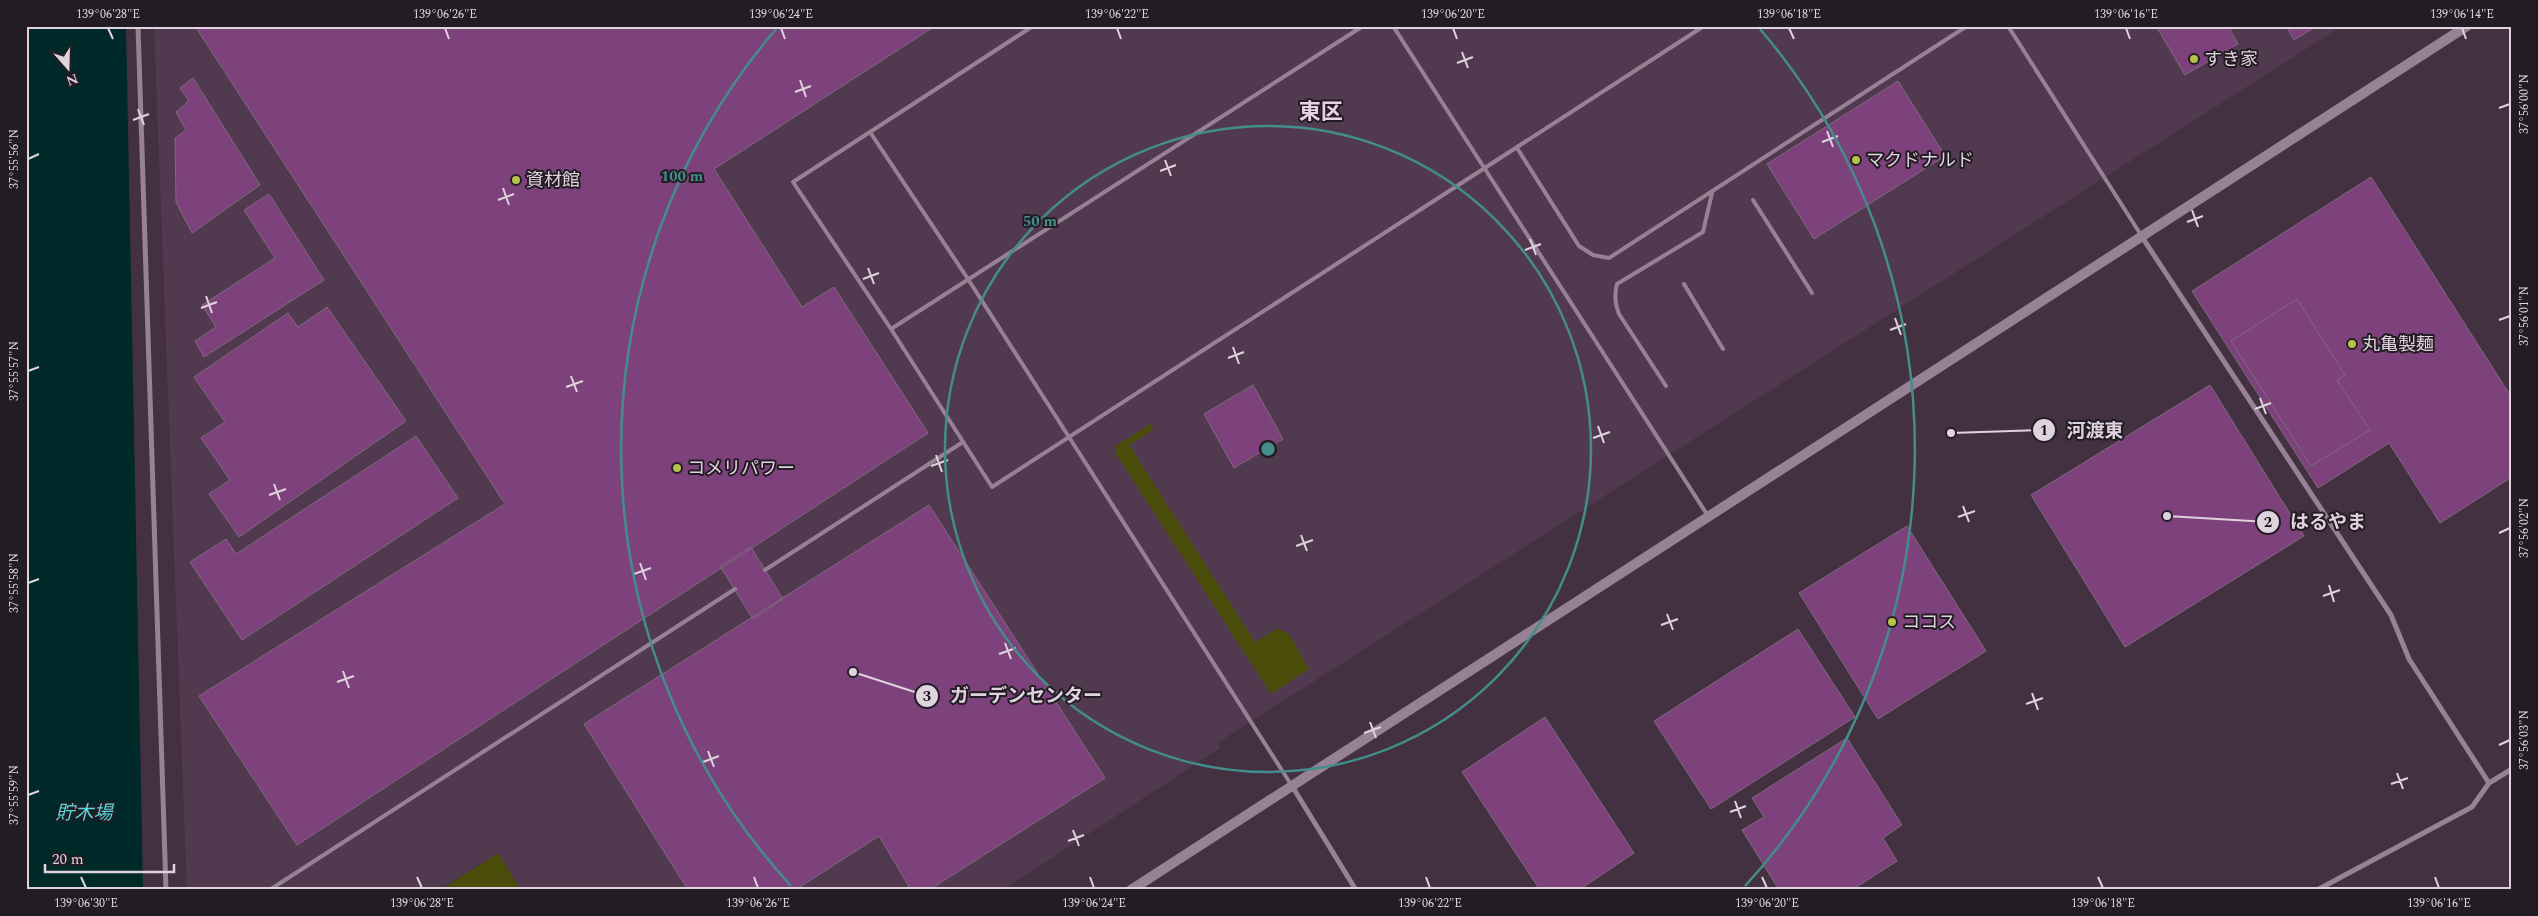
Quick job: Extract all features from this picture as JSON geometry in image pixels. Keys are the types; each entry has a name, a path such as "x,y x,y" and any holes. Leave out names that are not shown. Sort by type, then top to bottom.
{"street":[{"path":"138,26 166,890"},
{"path":"1131,890 2467,26"},
{"path":"2141,236 2391,615 2409,659 2489,783"},
{"path":"2317,890 2472,807 2489,783 2512,769"},
{"path":"1292,786 1356,890"}],"lane":[{"path":"1032,26 792,182 891,329 992,487 1704,26"},
{"path":"891,329 1362,26"},
{"path":"1393,26 1708,516"},
{"path":"1517,148 1579,246 1593,255 1603,257 1618,253 1966,26"},
{"path":"2008,26 2141,236"},
{"path":"870,132 968,279 1292,786"},
{"path":"1666,386 1620,314 1614,292 1617,284 1703,232 1712,192"},
{"path":"1753,200 1812,293"},
{"path":"1684,284 1724,349"},
{"path":"765,570 964,442"},
{"path":"271,890 734,590"}],"shaded area":[{"path":"154,26 2342,26 1217,743 1220,748 1003,890 521,890 498,853 438,890 187,890"},
{"path":"1151,424 1153,430 1129,445 1255,642 1278,628 1289,634 1309,669 1271,694 1116,454 1115,446"},
{"path":"498,853 521,890 440,890"}],"water":[{"name":"貯木場","path":"26,26 126,26 143,890 26,890"}],"building":[{"name":"コメリパワー","path":"195,26 935,26 714,169 802,307 834,287 928,433 297,845 199,696 505,504"},
{"name":"すき家","path":"2156,26 2228,26 2238,44 2185,75"},
{"path":"2286,26 2317,26 2294,40"},
{"path":"193,78 260,185 192,233 176,202 175,138 186,130 176,112 189,101 180,88"},
{"name":"マクドナルド","path":"1898,81 1945,156 1814,239 1767,164"},
{"name":"丸亀製麺","path":"2371,177 2512,398 2512,477 2440,523 2389,443 2318,488 2192,291"},
{"path":"269,194 324,280 204,357 195,341 216,327 202,305 275,258 244,210"},
{"path":"2297,299 2345,375 2337,380 2370,430 2311,466 2231,341"},
{"path":"327,307 406,421 239,537 209,494 230,480 201,438 225,422 194,377 288,313 298,327"},
{"path":"1253,385 1283,439 1234,468 1204,414"},
{"path":"2210,385 2304,536 2125,647 2031,495"},
{"path":"416,436 458,498 242,640 190,562 226,539 236,554"},
{"path":"929,505 1105,778 929,890 911,890 879,836 795,890 688,890 584,724"},
{"name":"ココス","path":"1907,526 1986,651 1878,719 1799,593"},
{"path":"751,547 783,599 753,619 720,566"},
{"path":"1798,629 1855,717 1711,809 1654,721"},
{"path":"1545,717 1634,853 1579,890 1540,890 1462,772"},
{"path":"1847,738 1902,825 1883,838 1897,861 1852,890 1779,890 1742,830 1764,817 1752,798"}],"place":[{"name":"すき家","path":"2194,59"},
{"name":"マクドナルド","path":"1856,160"},
{"name":"資材館","path":"516,180"},
{"name":"丸亀製麺","path":"2352,344"},
{"name":"河渡東","path":"1951,433"},
{"name":"コメリパワー","path":"677,468"},
{"name":"はるやま","path":"2167,516"},
{"name":"ココス","path":"1892,622"},
{"name":"ガーデンセンター","path":"853,672"}],"district":[{"name":"東区","path":"1321,112"}]}
